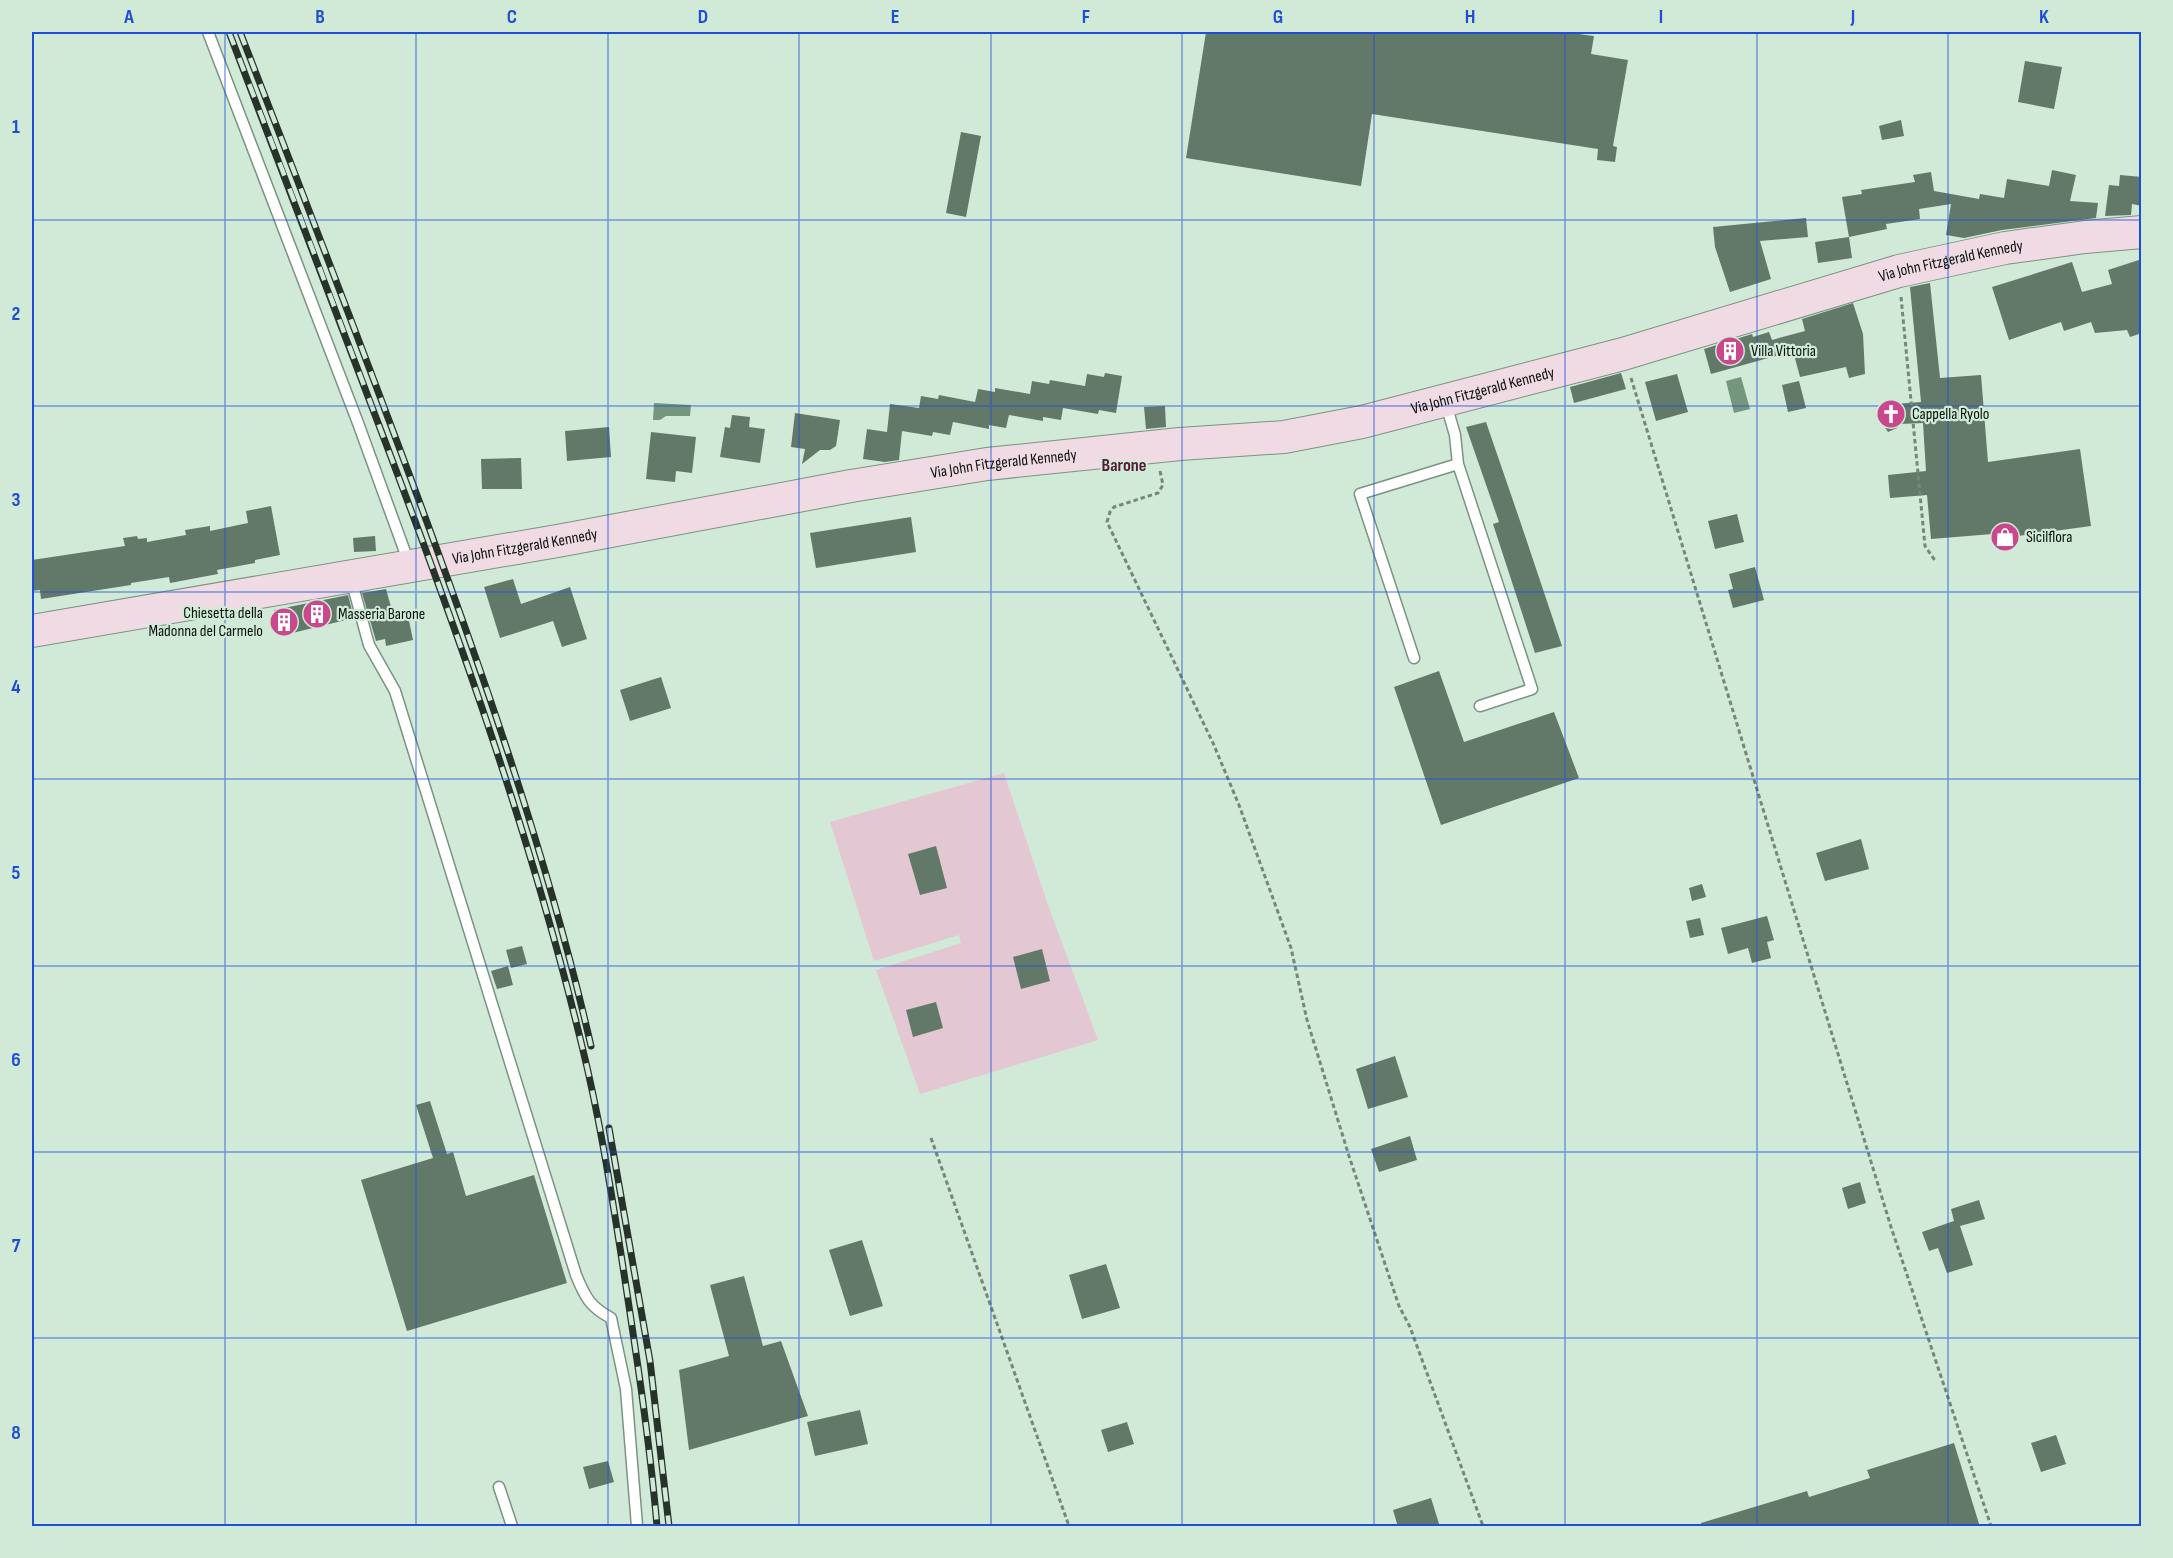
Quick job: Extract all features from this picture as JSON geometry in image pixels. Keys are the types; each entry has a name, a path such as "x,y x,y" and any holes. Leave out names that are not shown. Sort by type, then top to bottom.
{"street":[{"name":"Via John Fitzgerald Kennedy","path":"32,631 964,468 1150,447 1284,437 1362,422 1623,354 1899,271 2005,248 2142,232"}],"lane":[{"path":"208,32 358,423 410,566"},
{"path":"1445,401 1455,435 1458,464 1532,689 1480,706"},
{"path":"1414,658 1360,494 1458,464"},
{"path":"350,576 369,645 395,692 576,1275 584,1294 595,1310 611,1318 626,1389 637,1527"},
{"path":"500,1487 512,1527"}],"path":[{"path":"1899,271 1924,546 1936,562"},
{"path":"1623,354 1891,1227 1991,1527"},
{"path":"1150,447 1162,475 1163,485 1158,493 1114,507 1107,522 1213,742 1239,804 1291,948 1307,1020 1399,1306 1410,1327 1483,1527"},
{"path":"931,1138 1069,1527"}],"shaded area":[{"path":"1741,377 1750,409 1734,413 1726,381"},
{"path":"654,403 691,405 690,416 666,416 660,420 653,420"},
{"path":"1004,773 1048,905 1098,1040 920,1094 876,970 961,943 959,935 874,961 830,822"}],"building":[{"path":"1206,32 1563,32 1594,36 1591,54 1628,60 1613,146 1617,147 1615,162 1597,160 1598,149 1372,114 1361,186 1186,158"},
{"path":"2025,61 2062,67 2054,109 2018,102"},
{"path":"1901,120 1904,136 1882,140 1879,126"},
{"path":"961,132 981,136 966,217 946,213"},
{"path":"2052,170 2076,175 2070,201 2098,203 2096,218 2002,230 1964,238 1946,235 1951,204 1919,209 1920,219 1886,224 1887,229 1849,237 1842,197 1862,194 1861,190 1915,182 1913,175 1931,172 1934,191 1979,199 1980,194 2004,198 2007,179 2049,186"},
{"path":"2120,175 2142,177 2142,206 2132,204 2131,215 2105,216 2109,185 2119,186"},
{"path":"1806,218 1808,237 1760,241 1771,279 1730,292 1715,247 1713,227"},
{"path":"1849,237 1852,258 1818,263 1815,242"},
{"path":"2142,259 2142,333 2130,337 2127,330 2095,333 2091,322 2064,331 2061,322 2009,340 1992,287 2072,262 2082,292 2112,284 2108,270"},
{"path":"1930,283 1940,378 1981,375 1988,462 2080,449 2091,526 2018,536 2017,532 1931,539 1927,495 1890,498 1888,475 1926,471 1923,423 1899,424 1897,428 1888,432 1881,421 1880,405 1921,402 1910,287"},
{"path":"1853,303 1863,334 1865,374 1849,378 1846,367 1800,377 1793,351 1711,374 1704,349 1752,334 1753,337 1769,332 1772,340 1805,331 1802,319"},
{"path":"1105,373 1122,376 1116,413 1099,410 1098,414 1063,408 1061,420 1043,417 1043,421 1009,415 1006,428 989,425 989,429 953,422 950,435 933,432 932,436 902,431 899,460 885,462 863,459 867,429 887,432 890,404 919,408 921,396 938,399 939,395 975,402 978,389 995,392 995,388 1030,394 1032,381 1049,384 1050,380 1085,386 1087,374 1104,377"},
{"path":"1621,373 1626,389 1574,403 1570,387"},
{"path":"1677,374 1688,412 1656,421 1645,382"},
{"path":"1799,381 1806,408 1788,412 1782,385"},
{"path":"1165,406 1166,427 1146,429 1144,407"},
{"path":"795,413 840,420 836,446 830,450 820,450 802,464 805,449 791,447"},
{"path":"732,415 750,417 749,427 765,429 760,463 720,457 725,427 730,428"},
{"path":"1486,422 1562,646 1535,653 1493,524 1499,522 1466,427"},
{"path":"609,427 611,457 567,461 565,431"},
{"path":"651,432 696,437 692,473 676,471 675,482 646,479"},
{"path":"521,458 522,489 482,489 481,459"},
{"path":"271,506 280,555 255,560 255,563 217,570 218,574 170,583 169,577 41,599 40,590 32,591 32,560 125,546 123,538 137,536 138,539 147,538 147,542 186,535 185,530 210,526 210,531 248,523 246,511"},
{"path":"1737,514 1744,542 1715,549 1708,521"},
{"path":"911,517 916,552 816,568 810,533"},
{"path":"375,536 376,551 354,552 353,538"},
{"path":"1755,567 1764,600 1733,608 1728,590 1733,589 1729,574"},
{"path":"513,579 521,604 570,587 587,639 562,647 553,621 500,638 484,587"},
{"path":"386,589 393,614 407,611 413,640 386,646 385,639 376,641 362,593"},
{"name":"Masseria Barone","path":"348,595 354,618 280,636 274,610"},
{"path":"1439,671 1464,742 1554,712 1579,778 1441,825 1394,687"},
{"path":"661,677 671,708 630,721 620,690"},
{"path":"1861,839 1869,869 1825,881 1816,853"},
{"path":"936,846 947,888 920,895 908,854"},
{"path":"1702,884 1706,897 1692,901 1689,888"},
{"path":"1767,916 1774,940 1767,942 1771,958 1752,963 1748,948 1728,954 1721,928"},
{"path":"1700,918 1704,935 1690,938 1686,921"},
{"path":"522,946 527,964 511,968 506,950"},
{"path":"1042,949 1050,981 1021,989 1013,957"},
{"path":"508,966 513,985 497,989 491,971"},
{"path":"936,1002 943,1028 913,1037 906,1010"},
{"path":"1395,1056 1408,1097 1368,1109 1356,1069"},
{"path":"430,1101 447,1154 453,1152 466,1196 534,1175 567,1283 407,1331 361,1180 433,1158 416,1105"},
{"path":"1410,1136 1417,1160 1379,1172 1371,1149"},
{"path":"1860,1182 1866,1203 1848,1209 1842,1188"},
{"path":"1979,1200 1985,1219 1960,1226 1973,1265 1947,1273 1938,1248 1929,1251 1922,1232 1954,1221 1951,1209"},
{"path":"862,1240 883,1306 850,1316 829,1250"},
{"path":"1106,1264 1120,1308 1082,1319 1069,1275"},
{"path":"744,1276 763,1346 781,1341 808,1416 689,1450 679,1370 729,1356 710,1285"},
{"path":"860,1410 868,1444 815,1456 807,1422"},
{"path":"1127,1422 1134,1444 1108,1452 1101,1430"},
{"path":"2056,1435 2066,1464 2041,1472 2031,1443"},
{"path":"1954,1443 1980,1527 1701,1527 1701,1523 1807,1491 1809,1497 1870,1478 1867,1470"},
{"path":"608,1461 614,1482 589,1489 583,1467"},
{"path":"1431,1498 1440,1527 1398,1527 1393,1510"}],"railway":[{"path":"229,32 437,580 491,734 540,889 582,1046 604,1150 641,1390 657,1526"},
{"path":"240,32 399,446 492,706 556,909 591,1046"},
{"path":"609,1128 650,1361 669,1526"}],"place":[{"name":"Villa Vittoria","path":"1730,351"},
{"name":"Cappella Ryolo","path":"1891,414"},
{"name":"Sicilflora","path":"2005,537"},
{"name":"Masseria Barone","path":"317,614"},
{"name":"Chiesetta della Madonna del Carmelo","path":"284,622"}],"district":[{"name":"Barone","path":"1124,465"}]}
